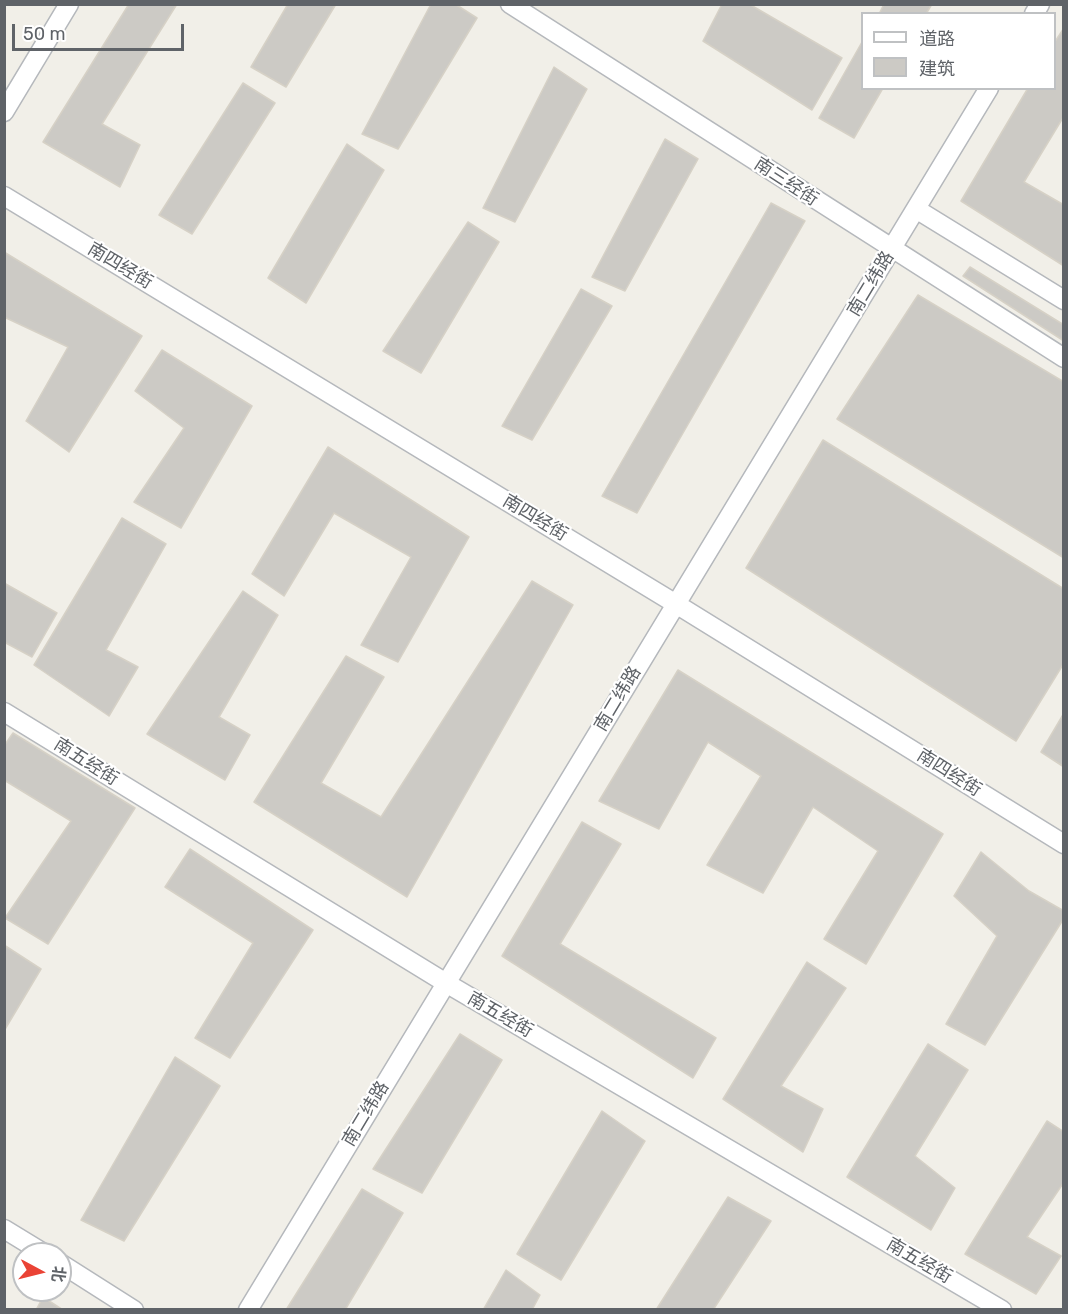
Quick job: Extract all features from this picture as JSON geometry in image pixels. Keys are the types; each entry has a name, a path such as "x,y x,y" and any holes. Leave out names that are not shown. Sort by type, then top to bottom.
{"street":[{"path":"4,112 69,4"},
{"name":"南三经街","path":"510,4 1064,358"},
{"name":"南二纬路","path":"248,1310 988,90"},
{"name":"南四经街","path":"4,196 676,604 1064,844"},
{"path":"916,209 1064,300"},
{"name":"南五经街","path":"4,712 446,983 1002,1310"},
{"path":"4,1229 25,1242"},
{"path":"72,1271 134,1310"}],"building":[{"path":"129,4 177,4 102,124 140,145 120,187 43,142"},
{"path":"288,4 336,4 286,87 251,67"},
{"path":"431,4 455,4 477,18 398,149 362,134"},
{"path":"722,4 749,4 842,58 812,110 703,41"},
{"path":"884,4 932,4 927,12 880,12"},
{"path":"1064,28 1064,116 1024,182 1064,205 1064,266 961,201 1027,90 1056,90 1056,40"},
{"path":"861,44 861,90 882,90 854,138 819,118"},
{"path":"554,67 587,89 515,222 483,208"},
{"path":"243,83 275,103 192,234 159,215"},
{"path":"665,139 698,159 625,291 592,277"},
{"path":"347,144 384,170 306,303 268,278"},
{"path":"771,203 805,221 637,513 602,496"},
{"path":"468,222 499,242 421,373 383,351"},
{"path":"4,252 142,336 69,452 26,421 68,347 4,317"},
{"path":"970,267 1064,325 1064,341 963,276"},
{"path":"581,289 612,306 532,440 502,426"},
{"path":"918,295 1064,382 1064,558 837,419"},
{"path":"162,350 252,406 181,528 134,502 184,428 135,391"},
{"path":"823,440 1064,589 1064,663 1016,741 746,568"},
{"path":"328,447 469,537 398,662 361,645 411,557 334,513 284,596 252,574"},
{"path":"122,518 166,544 106,650 138,667 109,716 34,665"},
{"path":"532,581 573,605 407,897 254,802 346,656 384,677 321,783 381,817"},
{"path":"4,583 57,613 32,657 4,642"},
{"path":"243,591 278,615 219,717 250,735 225,780 147,734"},
{"path":"678,670 943,834 866,964 824,939 878,851 813,807 763,893 707,865 761,776 708,742 659,829 599,801"},
{"path":"1064,713 1064,767 1041,752"},
{"path":"13,733 135,808 48,944 5,918 71,821 4,780 4,746"},
{"path":"582,822 621,844 560,944 716,1038 693,1078 502,956"},
{"path":"190,849 313,930 230,1058 195,1038 253,943 165,887"},
{"path":"981,852 1029,891 1064,911 1064,918 985,1045 946,1024 997,936 954,896"},
{"path":"4,945 41,969 4,1031"},
{"path":"807,962 846,988 781,1086 823,1109 803,1152 723,1099"},
{"path":"460,1034 502,1060 422,1193 373,1169"},
{"path":"928,1044 968,1070 915,1156 955,1188 931,1230 847,1177"},
{"path":"175,1057 220,1086 124,1241 81,1220"},
{"path":"602,1111 645,1141 561,1280 517,1254"},
{"path":"1047,1121 1064,1132 1064,1182 1027,1237 1061,1256 1036,1294 965,1254"},
{"path":"362,1189 403,1213 345,1310 286,1310"},
{"path":"728,1197 771,1221 713,1310 656,1310"},
{"path":"506,1270 540,1295 532,1310 483,1310"},
{"path":"40,1302 51,1302 63,1310 36,1310"}]}
